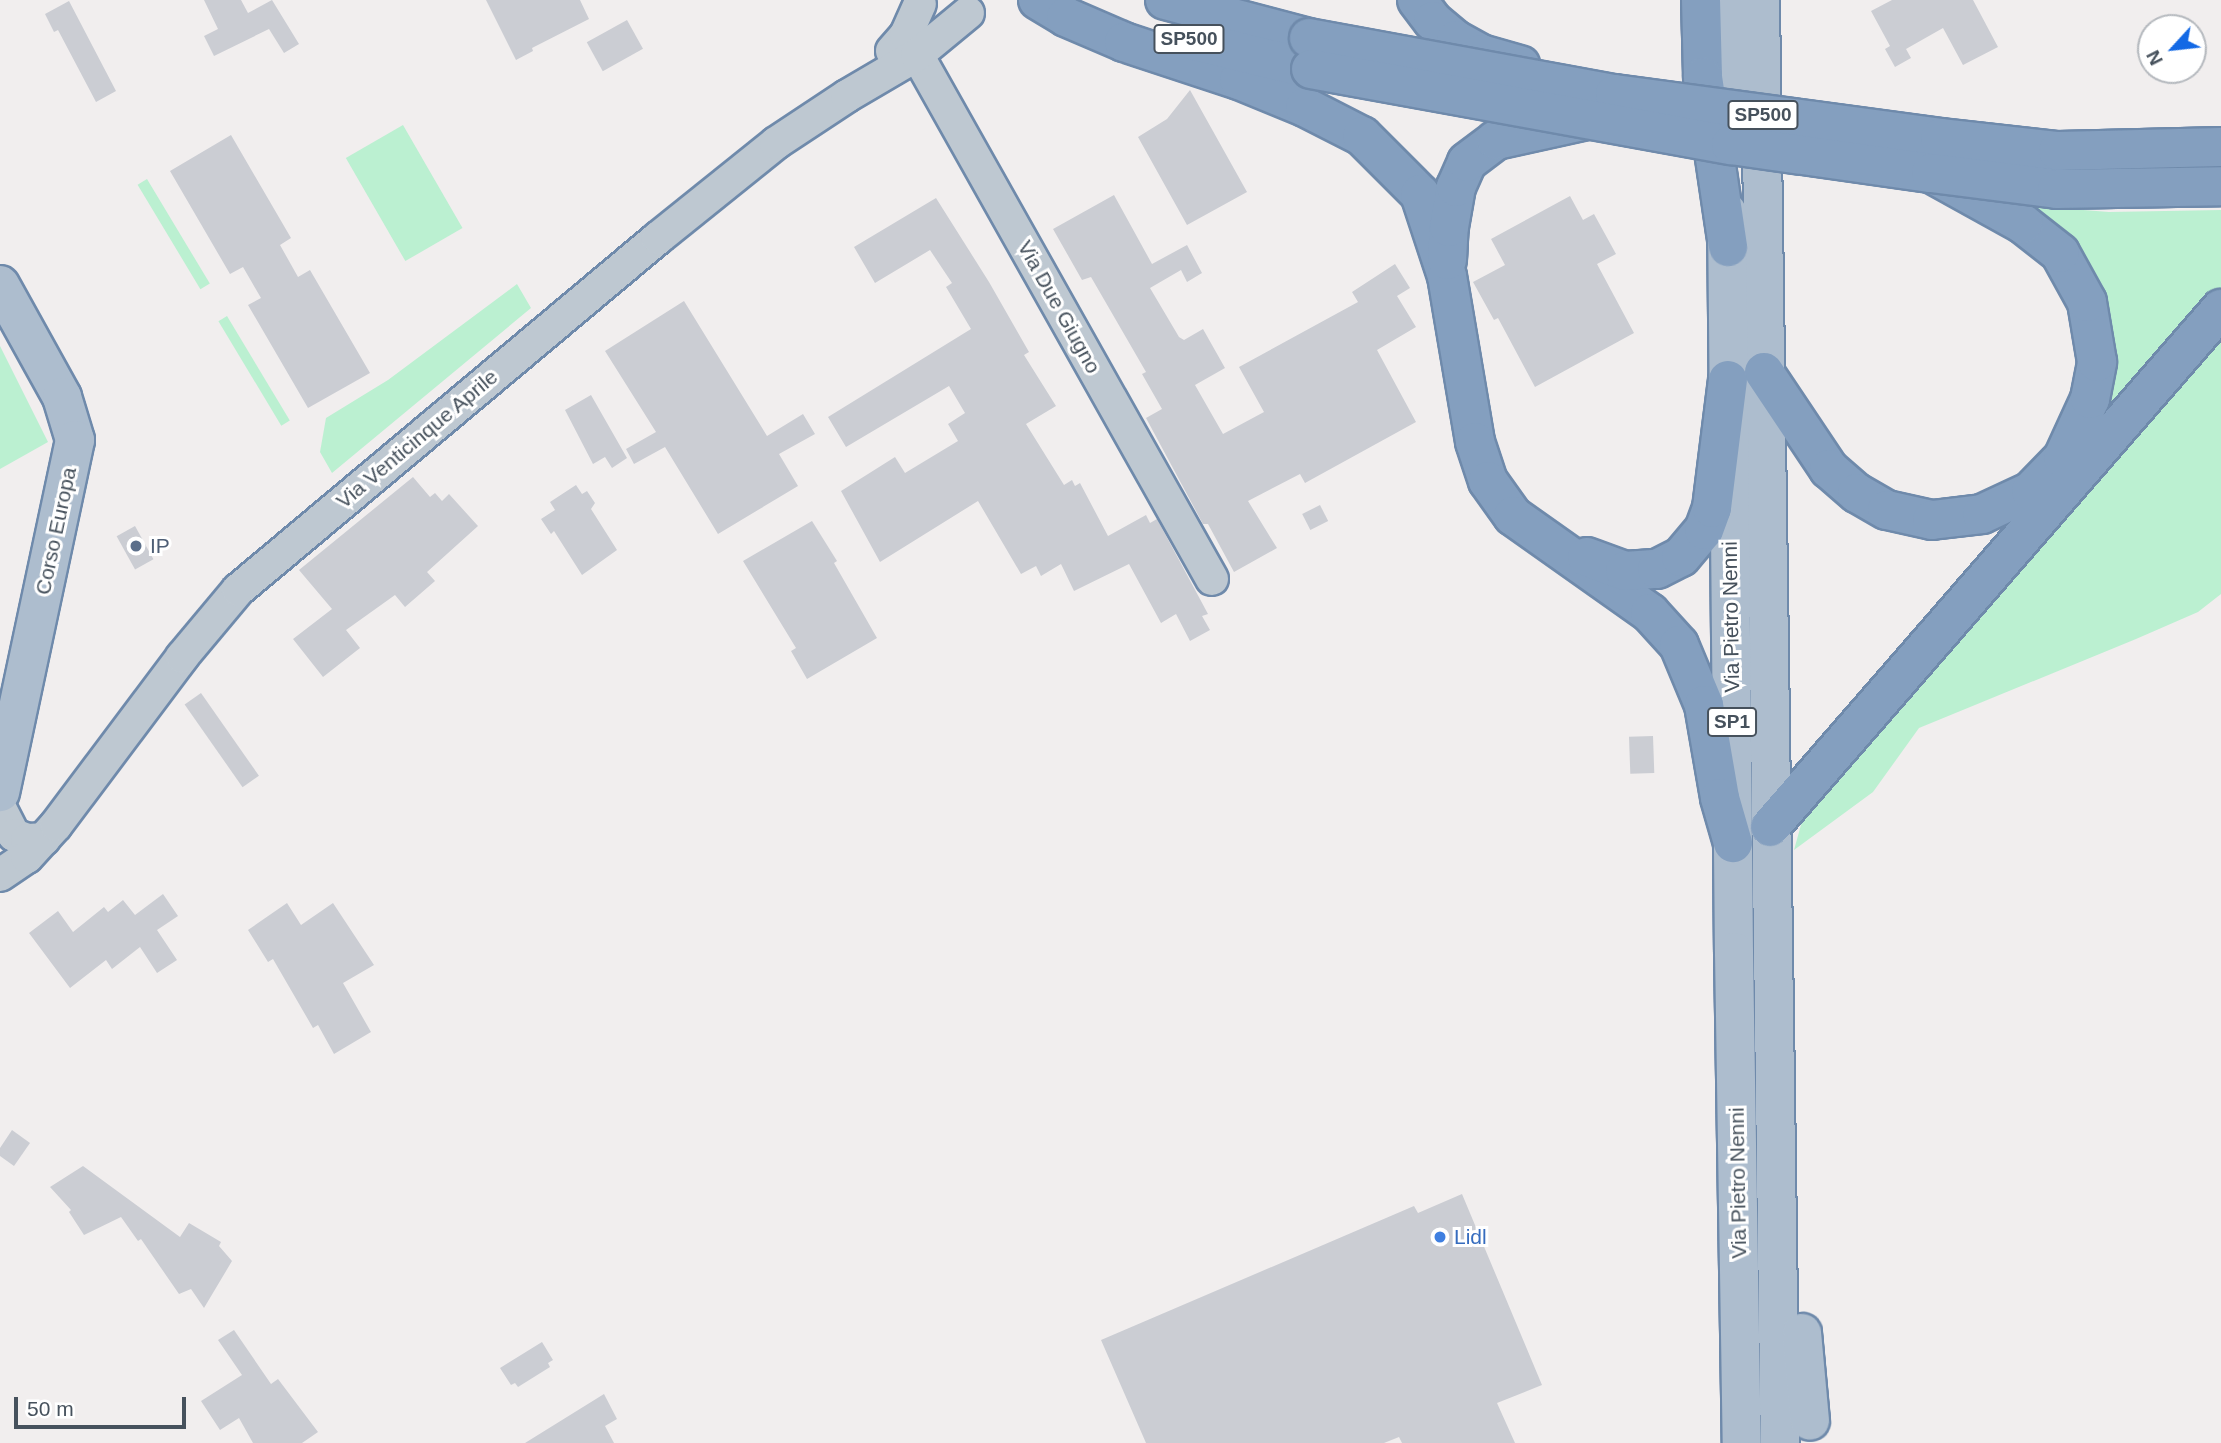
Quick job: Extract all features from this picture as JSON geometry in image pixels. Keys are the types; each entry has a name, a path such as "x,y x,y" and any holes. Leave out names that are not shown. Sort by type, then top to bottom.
{"highway":[{"path":"1038,0 1066,17 1124,42 1239,80 1305,107 1362,136 1420,194 1447,276 1475,442 1488,481 1513,516 1540,538 1650,613 1679,645 1704,705 1720,798 1733,843"},
{"name":"SP500","path":"1070,0 1157,32 1311,69 1602,107 2058,151 2221,147"},
{"name":"SP500","path":"1165,0 1309,38 1602,107 1731,145 2057,189 2221,186"},
{"path":"1417,0 1433,21 1456,40 1480,54 1602,107"},
{"path":"1702,0 1703,77 1728,247"},
{"path":"1447,276 1449,227 1456,187 1467,162 1496,140 1602,107"},
{"path":"1764,372 1829,469 1857,493 1887,510 1932,520 1982,514 2032,491 2063,458 2090,399 2097,362 2087,302 2060,254 2023,224 1931,173"},
{"path":"1770,827 2221,309"},
{"path":"1540,538 1625,571 1657,569 1682,557 1704,530 1712,508 1727,380"}],"main road":[{"name":"Via Pietro Nenni","path":"1724,0 1742,1443"},
{"name":"Via Pietro Nenni","path":"1760,0 1780,1443"},
{"name":"Corso Europa","path":"0,285 62,397 75,440 0,792"},
{"path":"1774,1052 1790,1128 1810,1421"}],"street":[{"path":"920,2 933,16 944,19 979,7"},
{"path":"912,45 920,2"},
{"name":"Via Venticinque Aprile","path":"3,866 27,857 44,839 181,657 238,590 658,238 776,143 846,96 912,45 979,7"},
{"name":"Via Due Giugno","path":"912,45 1212,579"},
{"path":"0,808 14,835 27,840 44,839"}],"green space":[{"path":"403,125 462,228 405,261 346,158"},
{"path":"147,179 210,284 200,289 138,185"},
{"path":"2018,205 2109,212 2221,210 2221,594 2198,612 1919,728 1873,792 1794,850 1804,814 2100,467 2105,361"},
{"path":"517,284 531,308 332,473 320,452 326,418 388,380"},
{"path":"227,316 290,421 281,426 218,321"},
{"path":"0,346 48,442 0,469"}],"building":[{"path":"204,0 241,0 248,13 272,0 299,44 284,53 269,29 214,56 204,36 218,29"},
{"path":"486,0 580,0 589,19 532,48 533,51 516,60"},
{"path":"1892,0 1973,0 1998,47 1963,65 1943,28 1906,49 1911,58 1895,67 1885,49 1890,46 1871,11"},
{"path":"69,1 116,91 96,102 58,30 54,32 45,14"},
{"path":"627,20 643,49 603,71 587,42"},
{"path":"1190,90 1247,192 1187,225 1138,137 1167,119"},
{"path":"231,135 291,238 280,245 298,277 310,270 370,373 308,408 248,305 261,298 243,267 230,274 170,171"},
{"path":"1114,195 1152,264 1187,245 1202,273 1187,282 1181,270 1150,288 1179,337 1184,340 1203,329 1225,368 1195,385 1223,434 1264,412 1239,367 1358,302 1352,292 1395,264 1410,288 1397,296 1416,327 1377,350 1416,422 1305,483 1300,474 1248,501 1277,548 1234,572 1208,524 1203,524 1146,418 1162,409 1142,374 1146,372 1091,277 1082,280 1053,229"},
{"path":"1570,196 1583,220 1594,214 1616,254 1597,264 1634,333 1535,387 1498,318 1494,320 1473,282 1505,265 1491,239"},
{"path":"936,198 989,282 1029,352 1024,355 1056,406 1026,424 1064,485 1072,480 1075,486 1080,483 1108,536 1146,515 1150,523 1157,519 1208,614 1202,616 1210,630 1190,641 1176,614 1161,623 1129,564 1074,591 1061,564 1041,576 1036,566 1021,574 978,501 880,562 841,491 895,457 905,473 958,441 948,424 965,413 949,386 846,447 828,417 971,329 946,287 952,283 930,250 875,283 854,247"},
{"path":"684,301 767,436 803,414 815,434 779,454 798,486 718,534 665,447 634,464 626,449 656,432 605,351"},
{"path":"591,395 627,458 612,468 605,457 593,464 565,410"},
{"path":"413,477 430,497 435,493 442,501 449,494 478,526 427,572 435,581 405,607 395,595 346,630 360,648 323,677 293,639 332,609 299,570"},
{"path":"576,485 582,494 587,491 595,503 591,509 617,550 582,575 554,531 551,534 541,519 555,510 550,502"},
{"path":"1320,505 1328,521 1310,530 1302,514"},
{"path":"812,521 837,561 834,563 877,638 807,679 791,651 796,648 743,561"},
{"path":"135,526 153,559 135,569 117,536"},
{"path":"201,693 259,776 243,787 185,704"},
{"path":"1653,736 1654,773 1630,774 1629,737"},
{"path":"163,894 178,916 157,930 177,960 157,973 140,947 112,969 106,960 70,988 29,933 58,911 73,932 104,907 108,912 123,900 135,915"},
{"path":"287,903 301,925 333,903 374,965 343,983 371,1032 334,1054 318,1025 313,1028 273,959 268,962 248,930"},
{"path":"12,1130 30,1143 14,1166 0,1156 0,1148"},
{"path":"83,1166 180,1237 189,1223 221,1242 219,1246 232,1261 204,1308 191,1289 179,1294 141,1239 138,1241 121,1217 84,1235 69,1212 71,1210 50,1187"},
{"path":"1462,1194 1542,1385 1497,1403 1515,1443 1402,1443 1399,1437 1384,1443 1146,1443 1101,1340 1414,1206 1418,1213"},
{"path":"234,1330 271,1384 278,1379 318,1432 302,1443 253,1443 239,1418 220,1430 201,1401 242,1375 218,1340"},
{"path":"542,1342 553,1360 548,1363 550,1367 518,1387 515,1383 511,1385 500,1368"},
{"path":"604,1394 617,1419 605,1426 614,1443 525,1443"}],"place":[{"name":"IP","path":"136,546"},
{"name":"Lidl","path":"1440,1237"}]}
